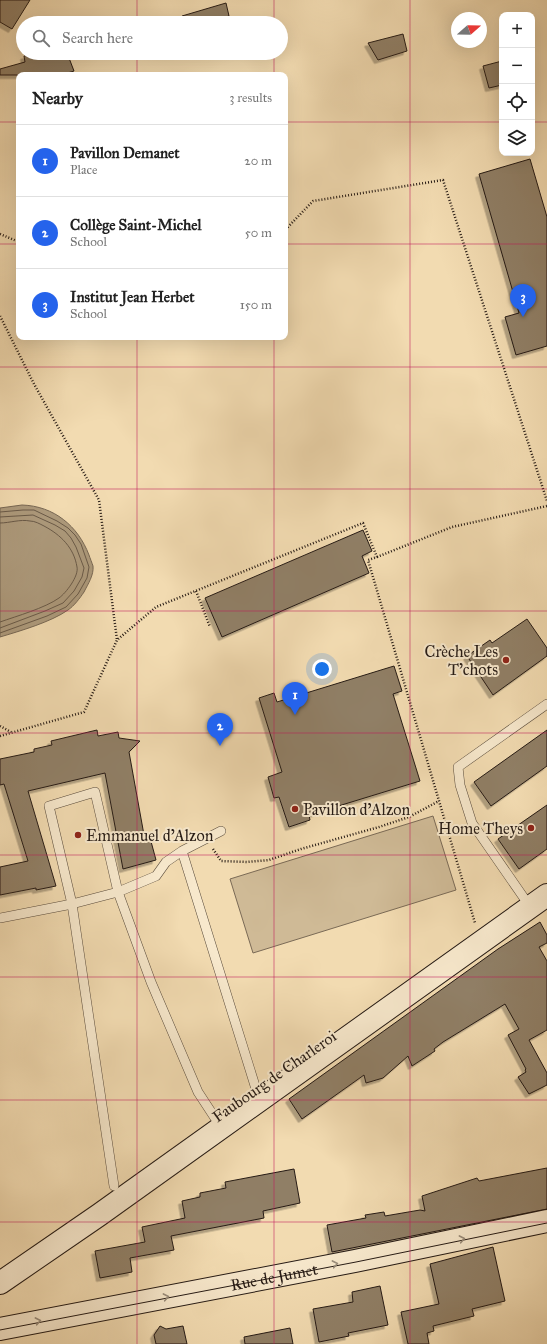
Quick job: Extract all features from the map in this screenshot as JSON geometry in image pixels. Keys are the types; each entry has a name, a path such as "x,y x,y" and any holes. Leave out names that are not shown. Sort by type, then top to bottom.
{"main road":[{"name":"Faubourg de Charleroi","path":"0,1268 95,1209 114,1186 215,1118 478,932 547,881"},
{"path":"0,1283 95,1209 547,895"},
{"name":"Rue de Jumet","path":"0,1329 363,1259 547,1221"}],"lane":[{"path":"524,898 472,823 460,785 458,768 547,704"},
{"path":"114,1186 72,904 49,806 95,792 118,892 151,982 198,1092 215,1118"},
{"path":"0,918 72,904 118,892 156,876 166,862 182,850 221,831"},
{"path":"182,850 256,1088"}],"path":[{"path":"288,227 314,201 442,180 547,501"},
{"path":"0,234 16,241"},
{"path":"0,316 34,384 99,500 117,640"},
{"path":"478,932 368,560 452,527 547,506"},
{"path":"0,736 84,712 117,640 156,607 363,523 377,557"},
{"path":"196,591 210,627"},
{"path":"0,726 10,732"},
{"path":"206,839 221,861 247,862 269,860 301,849 379,828 409,816 439,801"}],"shaded area":[{"path":"433,816 456,890 253,953 230,879"}],"water":[{"path":"22,505 44,509 63,520 71,527 78,535 89,555 93,566 93,573 84,592 75,604 68,610 44,622 0,637 0,508"}],"building":[{"path":"0,0 30,0 20,16 16,16 16,23 12,29 0,22"},
{"path":"226,3 229,16 182,16"},
{"path":"403,34 407,51 378,60 368,43"},
{"path":"25,60 70,60 74,71 16,72 16,75 0,75 0,69 25,62"},
{"path":"499,62 499,86 489,88 483,66"},
{"path":"530,159 547,217 547,346 516,355 505,317 519,313 479,174"},
{"path":"363,530 372,551 362,556 369,573 222,637 205,598"},
{"name":"Crèche Les T'chots","path":"527,619 547,648 547,656 493,695 467,656 490,640 492,643"},
{"path":"394,666 402,691 393,694 420,781 309,815 310,820 289,827 279,797 274,798 268,777 282,772 259,698 274,693 277,702"},
{"path":"97,730 98,736 118,732 119,738 140,741 129,752 144,835 149,834 156,860 123,869 105,773 28,791 56,886 0,895 0,867 28,861 4,784 0,785 0,759 34,752 34,749 52,745 51,741"},
{"path":"547,730 547,766 491,806 474,782"},
{"name":"Home Theys","path":"547,805 547,849 519,869 498,839"},
{"path":"540,922 547,935 547,943 539,947 547,961 547,1030 529,1040 547,1073 547,1085 529,1094 518,1077 526,1072 526,1069 508,1035 519,1029 505,1004 443,1042 434,1049 435,1051 412,1066 408,1056 383,1078 366,1083 364,1075 302,1119 289,1099 498,949"},
{"path":"547,1168 547,1209 332,1252 327,1225 366,1218 365,1215 384,1212 385,1216 420,1210 425,1211 422,1196 477,1178 479,1181"},
{"path":"294,1169 300,1203 263,1211 264,1218 171,1236 174,1250 130,1258 132,1272 100,1278 95,1251 145,1242 142,1227 185,1218 182,1201 200,1197 200,1193 226,1188 225,1182"},
{"path":"493,1247 505,1301 472,1309 474,1316 433,1326 434,1331 427,1333 429,1344 408,1344 401,1312 439,1304 430,1264"},
{"path":"380,1286 388,1325 348,1333 349,1336 319,1342 313,1309 353,1302 352,1292"},
{"path":"160,1326 166,1329 183,1326 187,1344 156,1344 154,1335"},
{"path":"290,1328 293,1344 245,1344 244,1337"}],"tram line":[{"path":"0,1330 356,1262 547,1223"}],"place":[{"name":"Institut Jean Herbet","path":"523,317"},
{"name":"Crèche Les T'chots","path":"506,660"},
{"name":"Pavillon Demanet","path":"295,715"},
{"name":"Collège Saint-Michel","path":"220,746"},
{"name":"Pavillon d'Alzon","path":"295,809"},
{"name":"Home Theys","path":"531,828"},
{"name":"Emmanuel d'Alzon","path":"78,835"}]}
